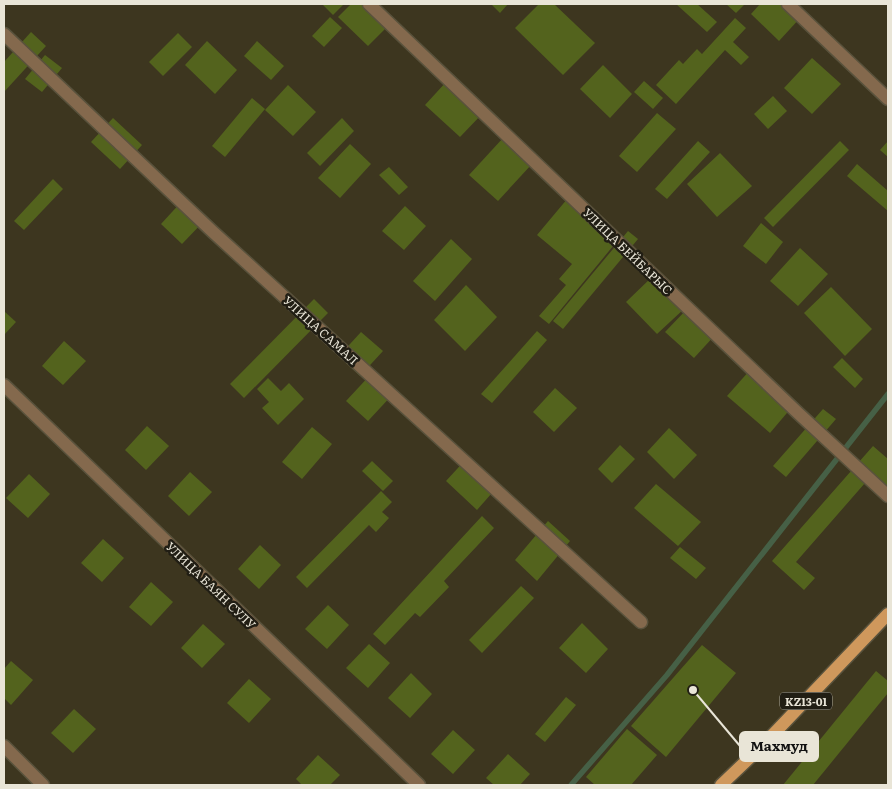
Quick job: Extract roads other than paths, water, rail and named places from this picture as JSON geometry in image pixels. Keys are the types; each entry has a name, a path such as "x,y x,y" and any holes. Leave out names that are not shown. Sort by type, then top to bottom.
{"main road":[{"name":"KZ13-01","path":"721,785 762,746 888,614"}],"street":[{"name":"УЛИЦА БЕЙБАРЫС","path":"369,4 798,413 888,496"},
{"path":"788,4 888,99"},
{"name":"УЛИЦА САМАЛ","path":"4,34 213,232 641,622"},
{"name":"УЛИЦА БАЯН СУЛУ","path":"4,385 418,785"},
{"path":"4,746 44,785"}],"waterway":[{"path":"571,785 667,675 888,394"}],"place":[{"name":"Махмуд","path":"693,690"}]}
